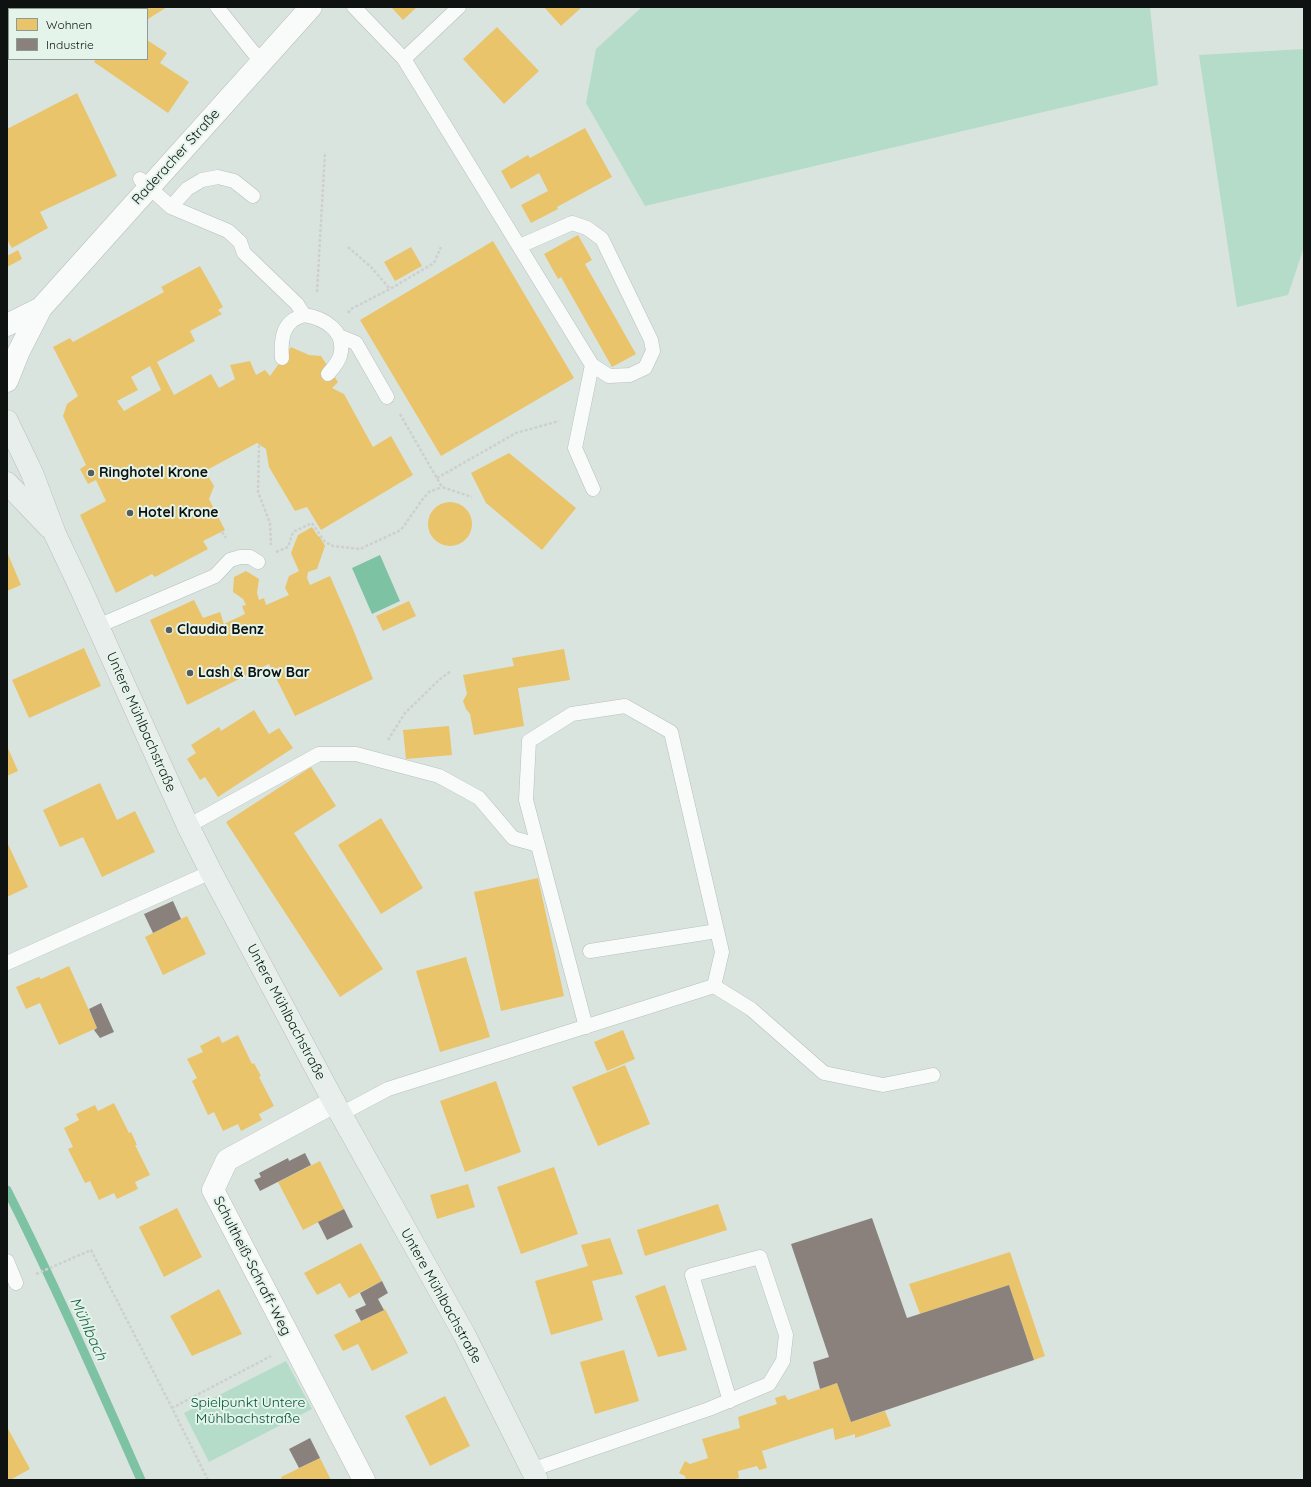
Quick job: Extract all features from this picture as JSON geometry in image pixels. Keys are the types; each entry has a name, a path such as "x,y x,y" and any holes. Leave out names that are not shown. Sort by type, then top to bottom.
{"main road":[{"name":"Untere Mühlbachstraße","path":"7,421 32,473 55,534 188,826 337,1108 464,1334 534,1475"},
{"name":"Untere Mühlbachstraße","path":"7,483 55,534"}],"street":[{"name":"Raderacher Straße","path":"7,381 19,351 41,308 144,183 262,61 311,7"},
{"name":"Raderacher Straße","path":"7,325 41,308"},
{"name":"Schultheiß-Schraff-Weg","path":"337,1108 227,1160 213,1190 364,1480"}],"lane":[{"path":"217,7 252,52 262,61"},
{"path":"354,7 404,59 592,365 609,376 630,375 645,368 653,351 651,340 602,239 587,228 572,223 520,246"},
{"path":"404,59 458,7"},
{"path":"171,207 187,189 202,180 218,176 234,181 253,196"},
{"path":"144,183 171,207 228,231 240,242 244,253 310,316 356,343 387,397"},
{"path":"282,358 281,348 285,330 292,321 310,316"},
{"path":"328,374 340,357 341,346 336,332"},
{"path":"592,365 574,448 593,489"},
{"path":"98,626 215,576 230,560 240,557 250,557 258,562"},
{"path":"586,1027 526,800 529,741 572,714 626,706 671,732 722,952 714,986"},
{"path":"188,826 319,754 356,754 439,776 479,798 513,838 538,846"},
{"path":"7,963 211,872"},
{"path":"590,951 717,931"},
{"path":"337,1108 388,1089 714,986 751,1009 824,1073 882,1085 933,1074"},
{"path":"534,1475 730,1401 769,1384 783,1361 786,1335 760,1258 692,1275 730,1401"},
{"path":"7,1261 16,1283"}],"path":[{"path":"310,316 325,152"},
{"path":"348,247 371,267 390,290"},
{"path":"336,332 351,309 390,290 434,263 441,247"},
{"path":"397,409 442,487"},
{"path":"437,478 516,434 582,414"},
{"path":"259,445 258,492 270,523 272,554"},
{"path":"258,562 288,547 293,532 312,522 325,542 333,546 360,550 401,530 429,492 442,487 472,497"},
{"path":"375,759 405,713 440,679 451,671"},
{"path":"32,1276 91,1250 208,1480"},
{"path":"172,1408 293,1344"}],"green space":[{"path":"642,7 1150,7 1158,85 645,206 586,103 596,49"},
{"path":"1304,49 1304,247 1288,295 1237,307 1199,55"},
{"name":"Spielpunkt Untere Mühlbachstraße","path":"286,1361 312,1409 209,1462 184,1413"}],"shaded area":[{"path":"380,555 400,601 372,614 352,568"}],"building: Wohnen":[{"path":"7,7 50,8 8,8 8,32"},
{"path":"167,7 148,19 148,8 140,8"},
{"path":"391,7 417,7 403,20"},
{"path":"544,7 582,7 561,26"},
{"path":"497,27 539,71 504,104 463,59"},
{"path":"148,41 167,53 160,63 189,82 168,113 94,62 95,60 148,60"},
{"path":"77,93 117,176 40,212 48,228 12,248 7,240 7,129"},
{"path":"585,128 612,177 531,223 521,205 548,191 539,173 511,189 501,171 528,155 530,158"},
{"path":"578,235 592,260 585,264 636,354 612,367 561,277 558,279 544,254"},
{"path":"493,241 574,378 441,456 360,320"},
{"path":"411,247 422,266 395,281 384,262"},
{"path":"18,250 22,259 7,267 7,256"},
{"path":"200,266 223,307 218,310 222,314 190,331 195,341 157,362 174,395 211,374 219,388 235,379 230,365 250,361 256,375 265,370 270,376 291,347 309,355 321,356 338,382 332,388 344,394 373,447 391,436 413,475 321,530 307,507 295,511 269,467 266,449 257,443 205,471 214,486 209,499 225,530 203,541 208,549 155,577 152,574 116,593 80,515 106,501 96,480 88,484 80,469 86,465 63,416 67,404 78,396 53,347 70,338 73,342 164,292 161,287","holes":["150,366 161,390 124,411 117,401 138,390 131,377"]},
{"path":"509,453 576,508 542,550 486,503 471,473"},
{"path":"446,502 454,502 466,508 472,520 472,528 466,540 454,546 446,546 434,540 428,528 428,520 434,508"},
{"path":"312,527 325,546 317,569 308,572 307,578 310,585 330,576 373,679 295,716 269,664 187,705 150,620 194,600 203,618 220,612 224,624 245,614 242,606 246,605 243,599 233,592 234,577 246,571 259,579 257,593 259,600 264,598 266,605 289,595 285,588 289,576 299,571 291,553 298,535"},
{"path":"7,552 21,585 7,591"},
{"path":"409,601 416,616 383,631 376,616"},
{"path":"84,648 101,686 29,718 12,680"},
{"path":"564,649 570,680 518,688 524,726 474,735 470,714 463,701 467,694 463,675 514,666 512,658"},
{"path":"254,710 269,734 279,728 293,748 218,797 205,777 200,780 187,759 196,753 191,745 219,727 221,731"},
{"path":"449,726 452,755 406,759 403,730"},
{"path":"7,746 18,771 7,776"},
{"path":"311,767 336,806 294,833 383,969 340,997 226,822"},
{"path":"100,783 117,820 135,811 155,852 102,877 83,837 60,847 43,810"},
{"path":"381,818 423,888 381,914 338,845"},
{"path":"7,842 28,887 7,897"},
{"path":"538,878 564,996 501,1011 474,892"},
{"path":"187,916 206,954 163,975 145,937"},
{"path":"466,957 490,1037 440,1052 416,971"},
{"path":"69,966 97,1028 59,1045 40,1003 26,1009 16,987 39,977 41,979"},
{"path":"623,1030 635,1059 607,1071 594,1042"},
{"path":"238,1035 252,1064 254,1063 261,1076 259,1077 274,1106 259,1114 262,1120 241,1131 238,1124 223,1131 214,1112 208,1115 192,1081 197,1078 187,1059 203,1052 200,1046 219,1036 222,1043"},
{"path":"625,1065 650,1124 598,1146 572,1087"},
{"path":"496,1081 521,1152 465,1172 440,1101"},
{"path":"114,1103 129,1133 131,1132 137,1145 135,1145 150,1175 135,1182 138,1189 117,1199 114,1193 99,1200 90,1181 85,1183 68,1149 73,1147 64,1128 79,1120 76,1114 95,1105 98,1111"},
{"path":"320,1161 344,1209 303,1230 278,1182"},
{"path":"554,1167 578,1234 521,1254 497,1187"},
{"path":"468,1184 475,1207 437,1219 430,1195"},
{"path":"718,1204 727,1230 645,1256 637,1230"},
{"path":"177,1208 202,1257 164,1277 139,1227"},
{"path":"610,1238 623,1274 592,1281 603,1320 551,1335 535,1281 588,1266 581,1245"},
{"path":"361,1243 382,1281 349,1298 340,1283 317,1295 304,1273"},
{"path":"1010,1252 1045,1356 1034,1360 1009,1285 920,1314 909,1284"},
{"path":"665,1285 687,1350 658,1357 635,1296"},
{"path":"219,1289 242,1334 192,1356 170,1316"},
{"path":"385,1309 408,1353 372,1371 358,1344 343,1351 334,1335"},
{"path":"624,1350 639,1401 595,1414 580,1362"},
{"path":"837,1383 851,1422 885,1411 891,1426 855,1438 855,1434 835,1440 833,1428 762,1451 767,1468 759,1470 757,1466 738,1471 739,1478 732,1480 686,1480 685,1476 679,1473 685,1461 690,1464 708,1458 702,1439 740,1428 738,1417 777,1404 775,1398 785,1395 788,1400"},
{"path":"445,1396 470,1446 430,1466 405,1416"},
{"path":"7,1427 30,1469 10,1480 7,1480"},
{"path":"320,1458 331,1480 282,1480 281,1477"}],"building: Industrie":[{"path":"173,901 181,919 153,933 144,914"},
{"path":"101,1003 114,1032 100,1038 94,1030 97,1028 89,1009"},
{"path":"305,1153 311,1165 260,1191 254,1180 261,1177 259,1173 288,1158 289,1161"},
{"path":"344,1209 353,1227 327,1240 318,1222"},
{"path":"872,1218 907,1318 1009,1285 1034,1360 851,1422 837,1383 820,1389 813,1362 829,1357 791,1244"},
{"path":"382,1281 388,1293 378,1299 384,1310 361,1321 355,1310 366,1305 360,1293"},
{"path":"310,1438 320,1458 299,1468 289,1449"}],"waterway":[{"name":"Mühlbach","path":"7,1190 59,1298 141,1480"}],"place":[{"name":"Ringhotel Krone","path":"91,473"},
{"name":"Hotel Krone","path":"130,513"},
{"name":"Claudia Benz","path":"169,630"},
{"name":"Lash & Brow Bar","path":"190,673"}]}
